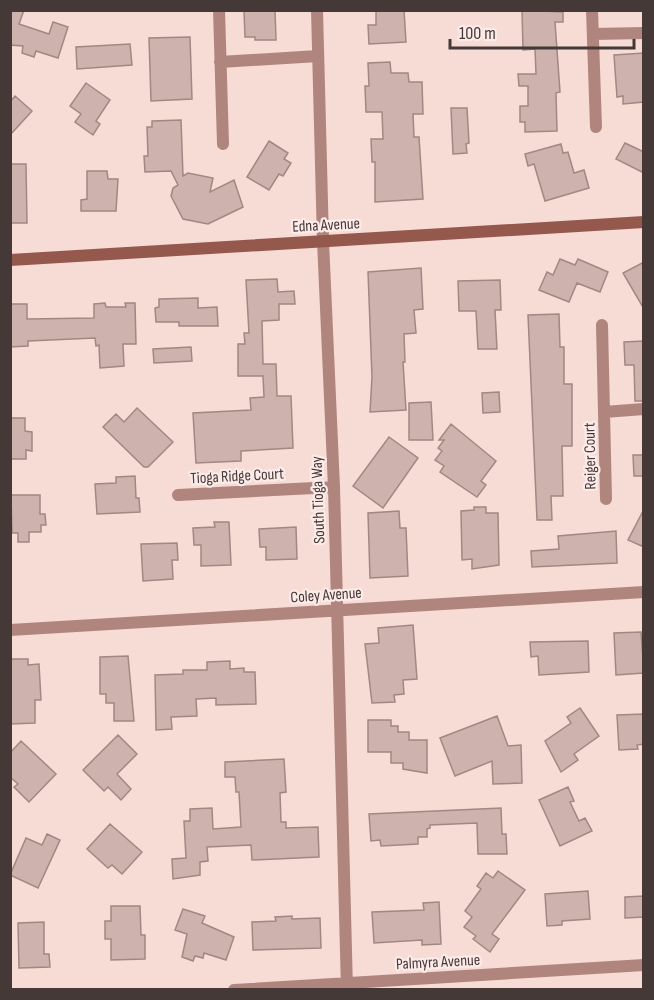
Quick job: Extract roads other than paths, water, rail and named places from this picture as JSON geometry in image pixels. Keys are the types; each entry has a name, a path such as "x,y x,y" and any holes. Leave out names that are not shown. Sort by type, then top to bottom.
{"street":[{"path":"219,10 223,144"},
{"name":"South Tioga Way","path":"317,10 323,241 334,487 347,986"},
{"path":"592,10 596,127"},
{"path":"593,34 644,33"},
{"path":"220,62 318,56"},
{"name":"Edna Avenue","path":"10,260 644,222"},
{"name":"Reiger Court","path":"602,325 606,499"},
{"name":"Reiger Court","path":"604,412 644,409"},
{"name":"Tioga Ridge Court","path":"178,495 334,487"},
{"name":"Coley Avenue","path":"10,630 644,592"},
{"name":"Palmyra Avenue","path":"234,990 347,986 644,965"}]}
